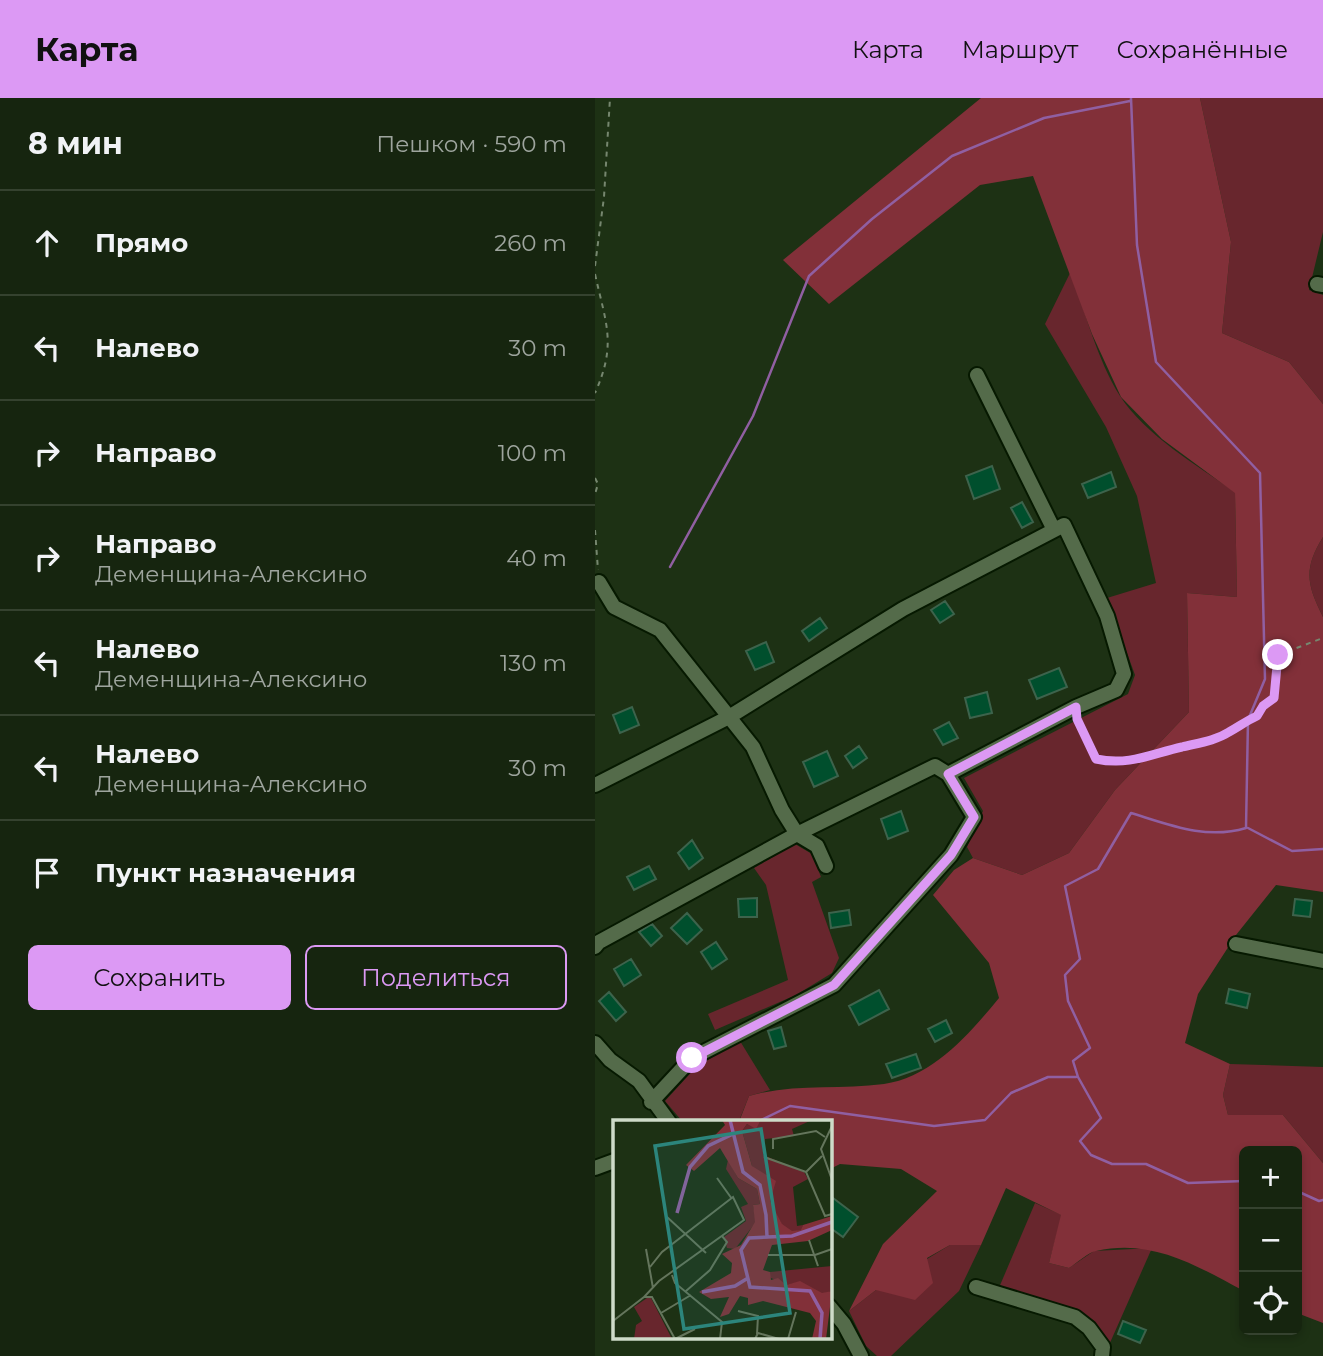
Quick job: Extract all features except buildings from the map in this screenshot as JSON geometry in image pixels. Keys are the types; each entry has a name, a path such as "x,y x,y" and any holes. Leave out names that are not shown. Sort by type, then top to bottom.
{"street":[{"path":"977,374 1053,530"},
{"path":"595,785 729,717 903,609 1064,525 1107,616 1124,674 1116,690 1076,707 948,774"},
{"path":"599,582 614,607 660,630 753,747 782,810 797,834 817,846 826,866"},
{"path":"595,947 636,920 724,876 797,834 935,766 948,774 974,817 951,855 834,985 692,1058 651,1102"},
{"path":"1236,944 1323,961"},
{"path":"595,1043 639,1081 651,1102 667,1120"},
{"path":"595,1168 613,1161"},
{"path":"976,1287 1075,1317 1089,1328 1103,1347 1102,1356"},
{"path":"831,1308 845,1324 861,1356"}],"path":[{"path":"595,266 604,197 610,98"},
{"path":"595,274 610,345 605,370 595,393"},
{"path":"595,478 598,484 595,494"},
{"path":"595,530 599,582"},
{"path":"1076,707 1077,719 1096,759 1114,763 1133,762 1205,743 1229,732 1244,719 1257,716 1263,706 1274,698 1278,655 1323,638"}],"shaded area":[{"path":"981,98 1200,98 1231,242 1222,333 1289,362 1323,404 1323,537 1312,558 1309,577 1313,596 1323,617 1323,892 1276,885 1236,935 1198,994 1185,1043 1230,1064 1223,1095 1228,1115 1283,1115 1323,1163 1323,1323 1302,1315 1302,1146 1239,1146 1239,1288 1191,1264 1155,1251 1136,1248 1096,1251 1069,1268 1049,1263 1061,1215 1006,1188 981,1245 950,1245 927,1258 933,1283 915,1300 876,1290 849,1311 883,1244 937,1191 901,1169 840,1164 831,1168 831,1120 740,1120 749,1096 782,1089 867,1086 902,1080 934,1063 963,1039 999,998 989,963 933,895 954,870 973,858 1022,875 1069,853 1115,790 1189,712 1187,593 1237,597 1235,493 1162,439 1121,397 1092,334 1033,176 980,185 829,304 783,260"},
{"path":"1200,98 1323,98 1323,232 1309,290 1323,295 1323,404 1289,362 1222,333 1231,242"},
{"path":"1071,271 1098,351 1120,396 1143,424 1158,437 1235,492 1237,597 1187,593 1189,712 1115,790 1069,853 1022,875 973,858 967,847 983,811 964,778 1128,694 1135,675 1107,598 1156,583 1137,496 1106,427 1045,324"},
{"path":"1323,537 1323,617 1313,595 1309,577 1312,558"},
{"path":"795,844 812,854 821,877 812,882 839,958 832,973 796,995 715,1030 708,1014 788,980 766,885 754,868"},
{"path":"740,1041 770,1090 749,1096 739,1120 681,1120 665,1101 696,1067"},
{"path":"1230,1064 1323,1067 1323,1163 1283,1115 1228,1115 1223,1095"},
{"path":"1035,1203 1062,1215 1049,1263 1069,1268 1094,1251 1152,1248 1109,1345 1093,1321 1076,1310 998,1290"},
{"path":"950,1245 981,1245 959,1291 891,1356 877,1356 866,1346 849,1311 876,1290"}],"waterway":[{"path":"1131,98 1137,245 1156,362 1260,473 1265,679 1248,720 1246,828 1202,832 1131,813 1098,869 1065,886 1080,959 1065,975 1068,1001 1090,1048 1073,1061 1078,1077 1101,1118 1080,1141 1091,1155 1112,1164 1146,1164 1188,1183 1239,1181"},
{"path":"670,567 753,416 809,276 872,219 952,156 1044,118 1130,101"},
{"path":"1248,828 1292,851 1323,849"},
{"path":"761,1120 790,1106 934,1126 985,1120 1011,1093 1048,1077 1076,1077"},
{"path":"1302,1193 1319,1201 1323,1200"}],"route":[{"path":"692,1058 834,985 951,855 974,817 948,774 1076,707 1077,719 1096,759 1114,763 1133,762 1179,747 1205,743 1229,732 1244,719 1257,716 1263,706 1274,698 1278,655"}]}
